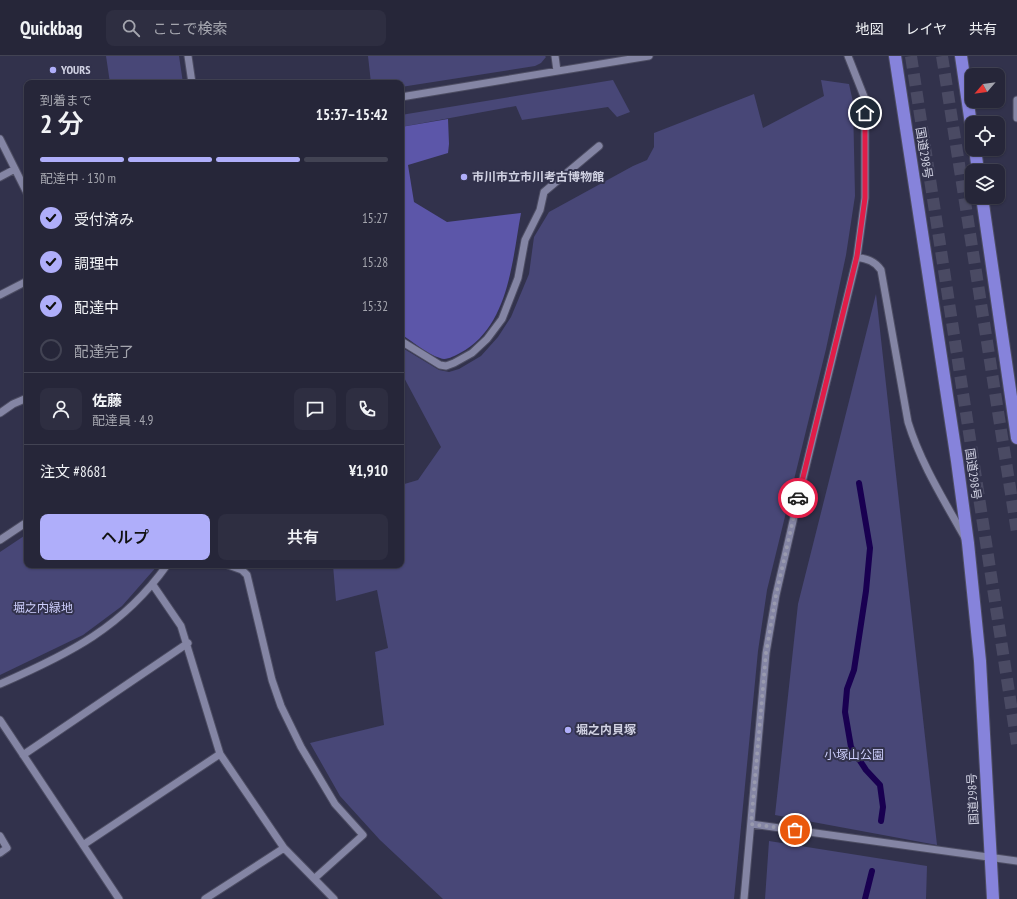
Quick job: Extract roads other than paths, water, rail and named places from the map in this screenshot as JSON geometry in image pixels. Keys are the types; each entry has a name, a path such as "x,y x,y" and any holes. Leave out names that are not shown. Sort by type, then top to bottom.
{"highway":[{"name":"国道298号","path":"895,56 957,461 968,543 980,661 993,899"},
{"path":"961,56 970,116"},
{"path":"983,204 1017,438"}],"street":[{"path":"188,56 192,80"},
{"path":"555,56 557,71"},
{"path":"404,96 649,56"},
{"path":"744,899 766,653 776,595 857,256 865,198 865,99 848,56"},
{"path":"1017,100 1017,118"},
{"path":"0,139 24,187"},
{"path":"404,343 440,365 446,366 472,353 488,339 502,319 512,296 522,264 525,240 540,210 544,192 599,146"},
{"path":"0,177 15,169"},
{"path":"857,256 871,260 878,264 881,270 908,422 922,461 968,543"},
{"path":"0,295 24,283"},
{"path":"0,413 13,404 24,399"},
{"path":"0,540 24,524"},
{"path":"0,684 87,642 128,611 153,585 165,568"},
{"path":"236,568 242,570 247,575 272,680 281,706 298,740 335,804 363,835 315,878"},
{"path":"153,585 181,626 188,643 220,754 284,848 334,899"},
{"path":"23,755 188,643"},
{"path":"0,720 119,899"},
{"path":"83,845 220,754"},
{"path":"751,824 990,859 1017,861"},
{"path":"0,836 7,848 0,853"},
{"path":"205,899 284,848"}],"waterway":[{"path":"859,483 870,548 866,591 854,670 847,689 845,712 851,747 866,770 880,785 883,807 881,821"},
{"path":"865,899 872,871"}],"tunnel":[{"path":"911,56 1017,744"},
{"path":"942,56 1017,532"}],"place":[{"name":"YOURS","path":"53,70"},
{"name":"市川市立市川考古博物館","path":"464,177"},
{"name":"堀之内貝塚","path":"568,730"}],"park label":[{"name":"堀之内緑地","path":"43,608"},
{"name":"小塚山公園","path":"854,755"}]}
